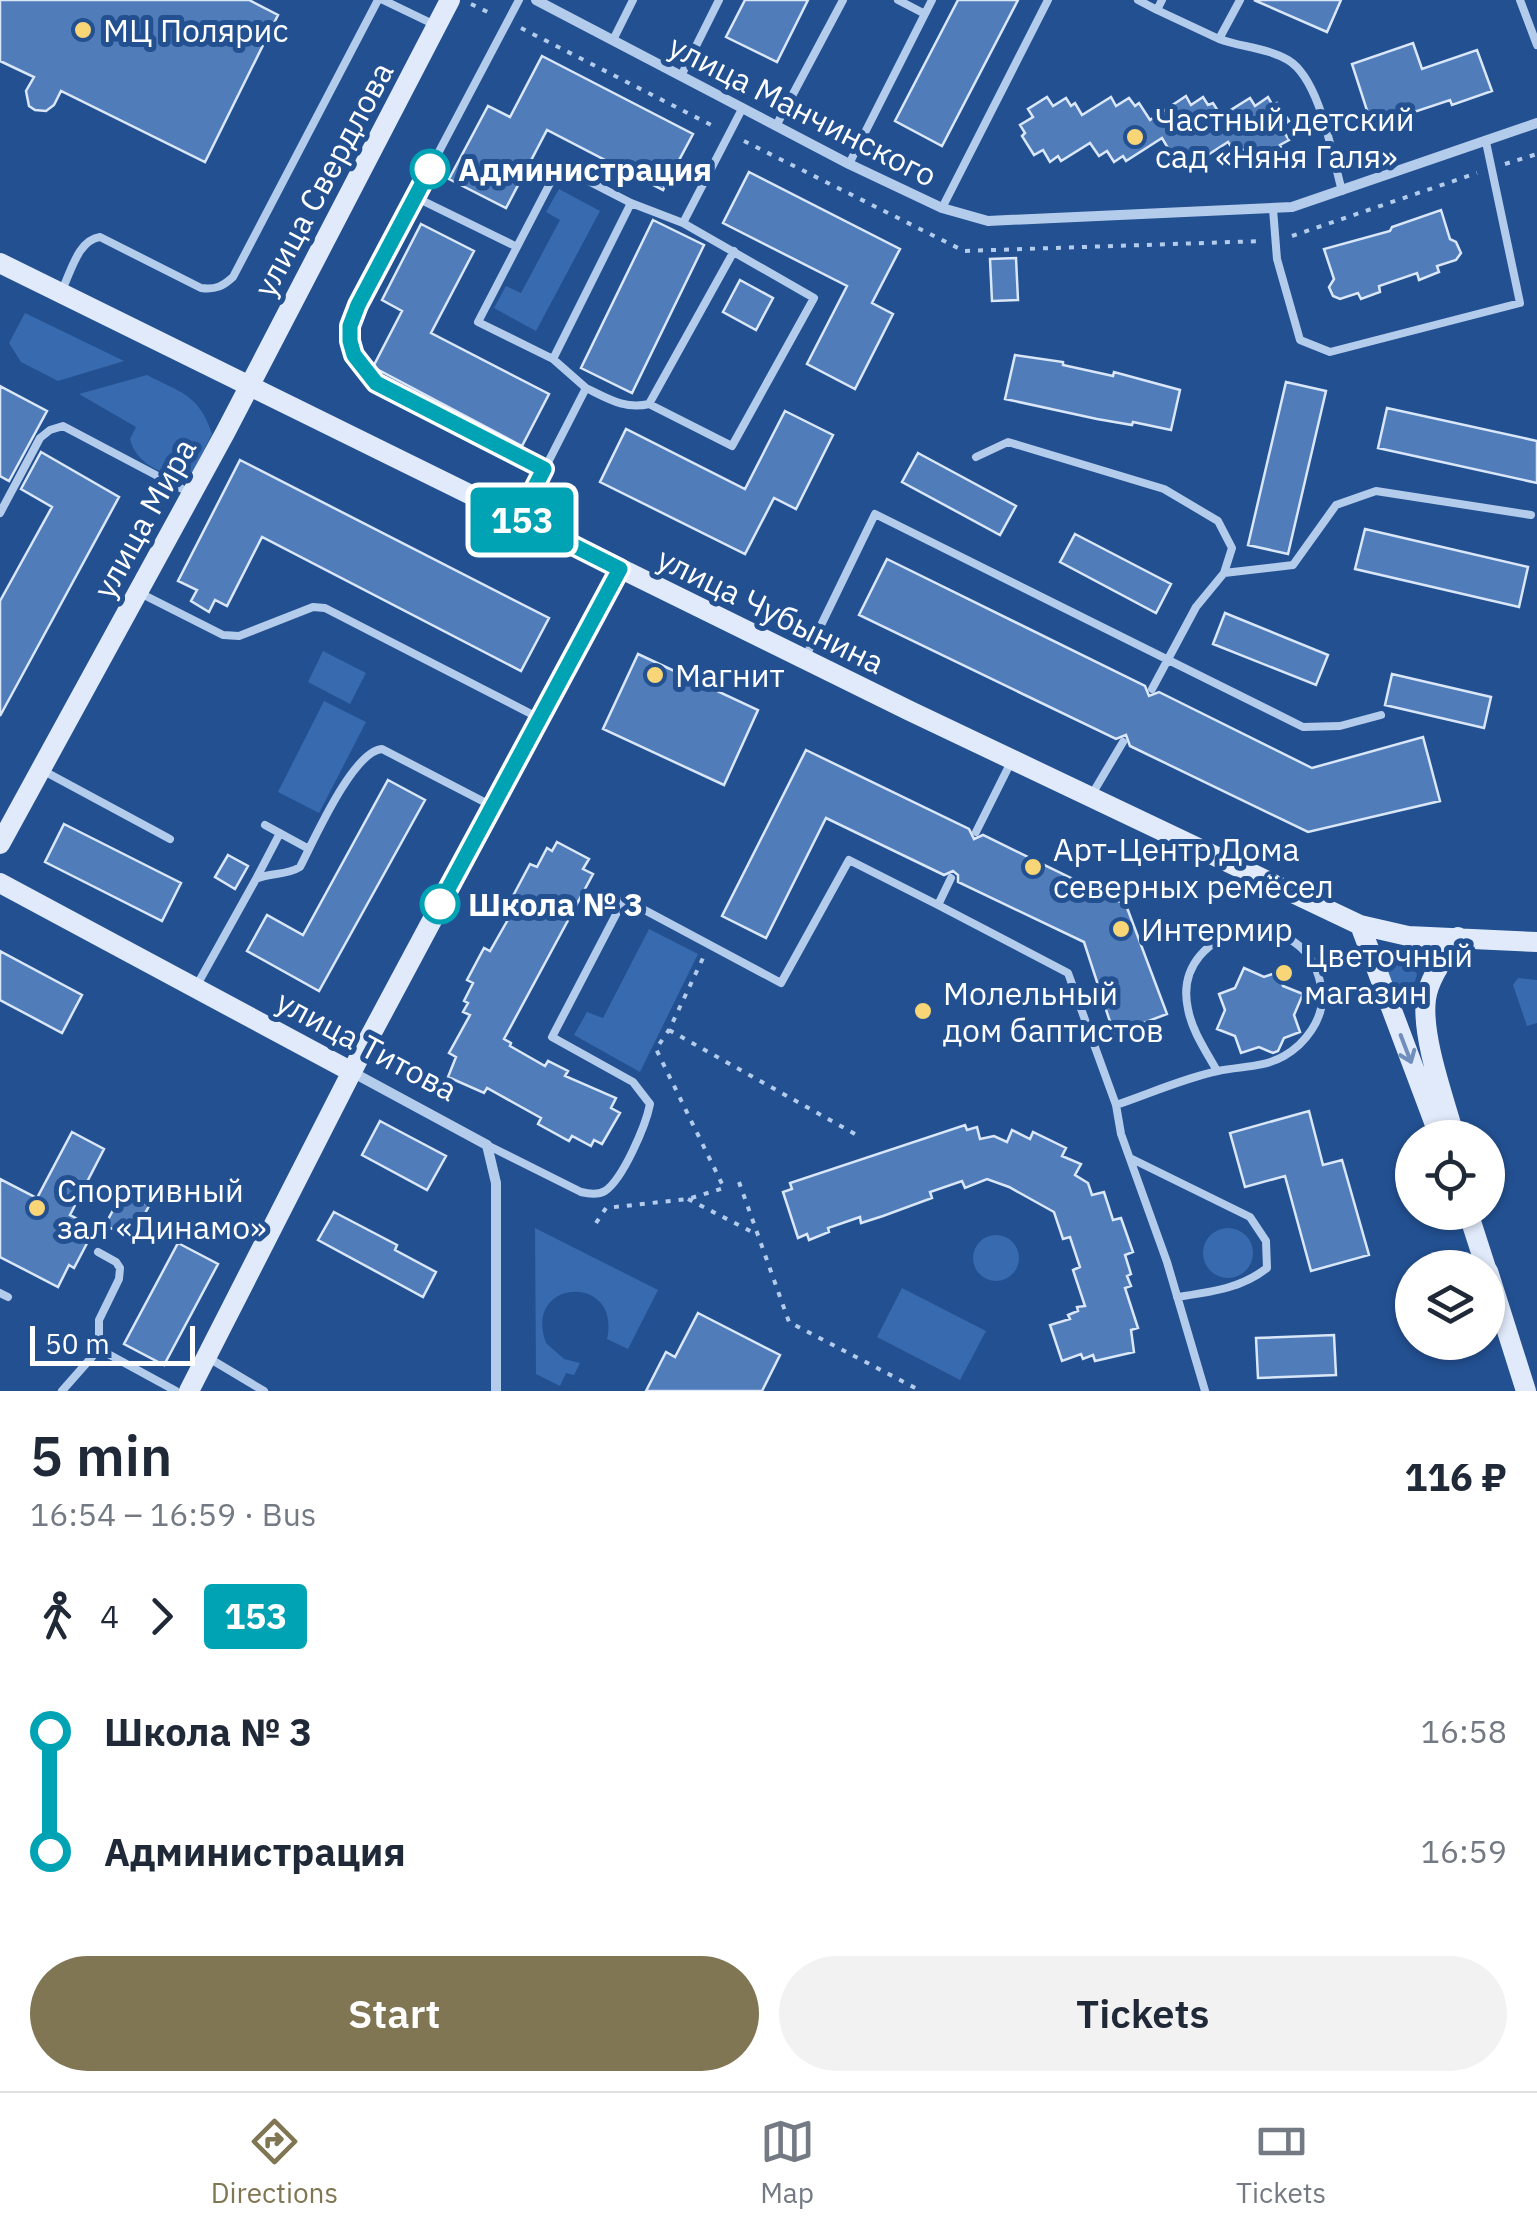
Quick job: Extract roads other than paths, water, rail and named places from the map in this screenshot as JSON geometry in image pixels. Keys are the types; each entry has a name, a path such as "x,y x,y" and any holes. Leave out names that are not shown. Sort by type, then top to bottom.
{"street":[{"name":"улица Свердлова","path":"249,386 450,0"},
{"name":"улица Манчинского","path":"536,0 849,164 942,208 988,222 1292,208 1537,123"},
{"name":"улица Чубынина","path":"0,262 804,659 1360,925 1408,936 1537,942"},
{"name":"улица Мира","path":"40,769 249,386"},
{"path":"189,1391 352,1072 620,569"},
{"path":"0,844 40,769"},
{"name":"улица Титова","path":"0,883 487,1145"},
{"path":"1360,925 1433,1120"},
{"path":"1450,1120 1434,1064 1426,998 1435,974 1458,936"},
{"path":"487,1145 496,1184 496,1391"},
{"path":"1505,1326 1526,1391"}],"lane":[{"path":"61,292 84,244 100,236 202,288 224,286 233,276 380,0 437,26"},
{"path":"519,0 350,326 354,355 376,383 544,469"},
{"path":"613,40 633,0"},
{"path":"682,76 720,0"},
{"path":"776,126 842,0"},
{"path":"898,0 925,14"},
{"path":"849,164 932,0"},
{"path":"942,208 1048,0"},
{"path":"1138,0 1219,39 1274,54 1302,71 1311,87 1342,190"},
{"path":"1157,10 1162,0"},
{"path":"1219,39 1240,0"},
{"path":"1520,0 1537,44"},
{"path":"682,223 742,108"},
{"path":"1273,209 1277,259 1300,340 1330,352 1520,303 1486,142"},
{"path":"558,166 631,202 682,223 814,298 732,446 649,404 635,408 622,405 586,388 552,359 478,322 558,166"},
{"path":"416,197 515,246"},
{"path":"552,359 631,202"},
{"path":"649,404 734,251"},
{"path":"519,518 586,388"},
{"path":"0,513 40,438 63,426 192,494"},
{"path":"976,457 1008,442 1164,489 1218,521 1232,548 1224,573 1196,608 1152,689"},
{"path":"1224,573 1292,565 1336,505 1376,491 1531,516"},
{"path":"804,659 875,514 1303,726 1340,726 1381,715"},
{"path":"138,592 222,636 238,636 313,607 326,608 539,718"},
{"path":"1091,796 1122,742"},
{"path":"256,879 265,874 290,873 300,867 355,766 373,750 382,749 492,806"},
{"path":"976,832 1012,759"},
{"path":"40,769 170,839"},
{"path":"265,825 309,849"},
{"path":"195,988 280,833"},
{"path":"487,1145 581,1192 594,1194 606,1190 647,1121 650,1104 632,1082 552,1037 624,900 780,983 849,860 1068,973 1116,1105 1121,1134 1205,1391"},
{"path":"938,906 951,878"},
{"path":"1116,1105 1218,1071 1263,1065 1302,1044 1323,1003 1320,978 1312,960 1298,944 1278,933 1252,929 1218,940 1190,973 1186,1006 1199,1040 1218,1071"},
{"path":"1130,1158 1250,1217 1266,1241 1267,1268 1254,1278 1232,1288 1177,1297"},
{"path":"62,1391 99,1350 99,1320 119,1279 120,1268 98,1252"},
{"path":"99,1350 176,1391"},
{"path":"207,1356 264,1391"}],"place":[{"name":"МЦ Полярис","path":"83,30"},
{"name":"Частный детский сад «Няня Галя»","path":"1135,137"},
{"name":"Администрация","path":"430,169"},
{"name":"Магнит","path":"655,675"},
{"name":"Арт-Центр Дома северных ремёсел","path":"1033,867"},
{"name":"Школа № 3","path":"440,904"},
{"name":"Интермир","path":"1121,929"},
{"name":"Цветочный магазин","path":"1284,973"},
{"name":"Молельный дом баптистов","path":"923,1011"},
{"name":"Спортивный зал «Динамо»","path":"37,1208"}]}
